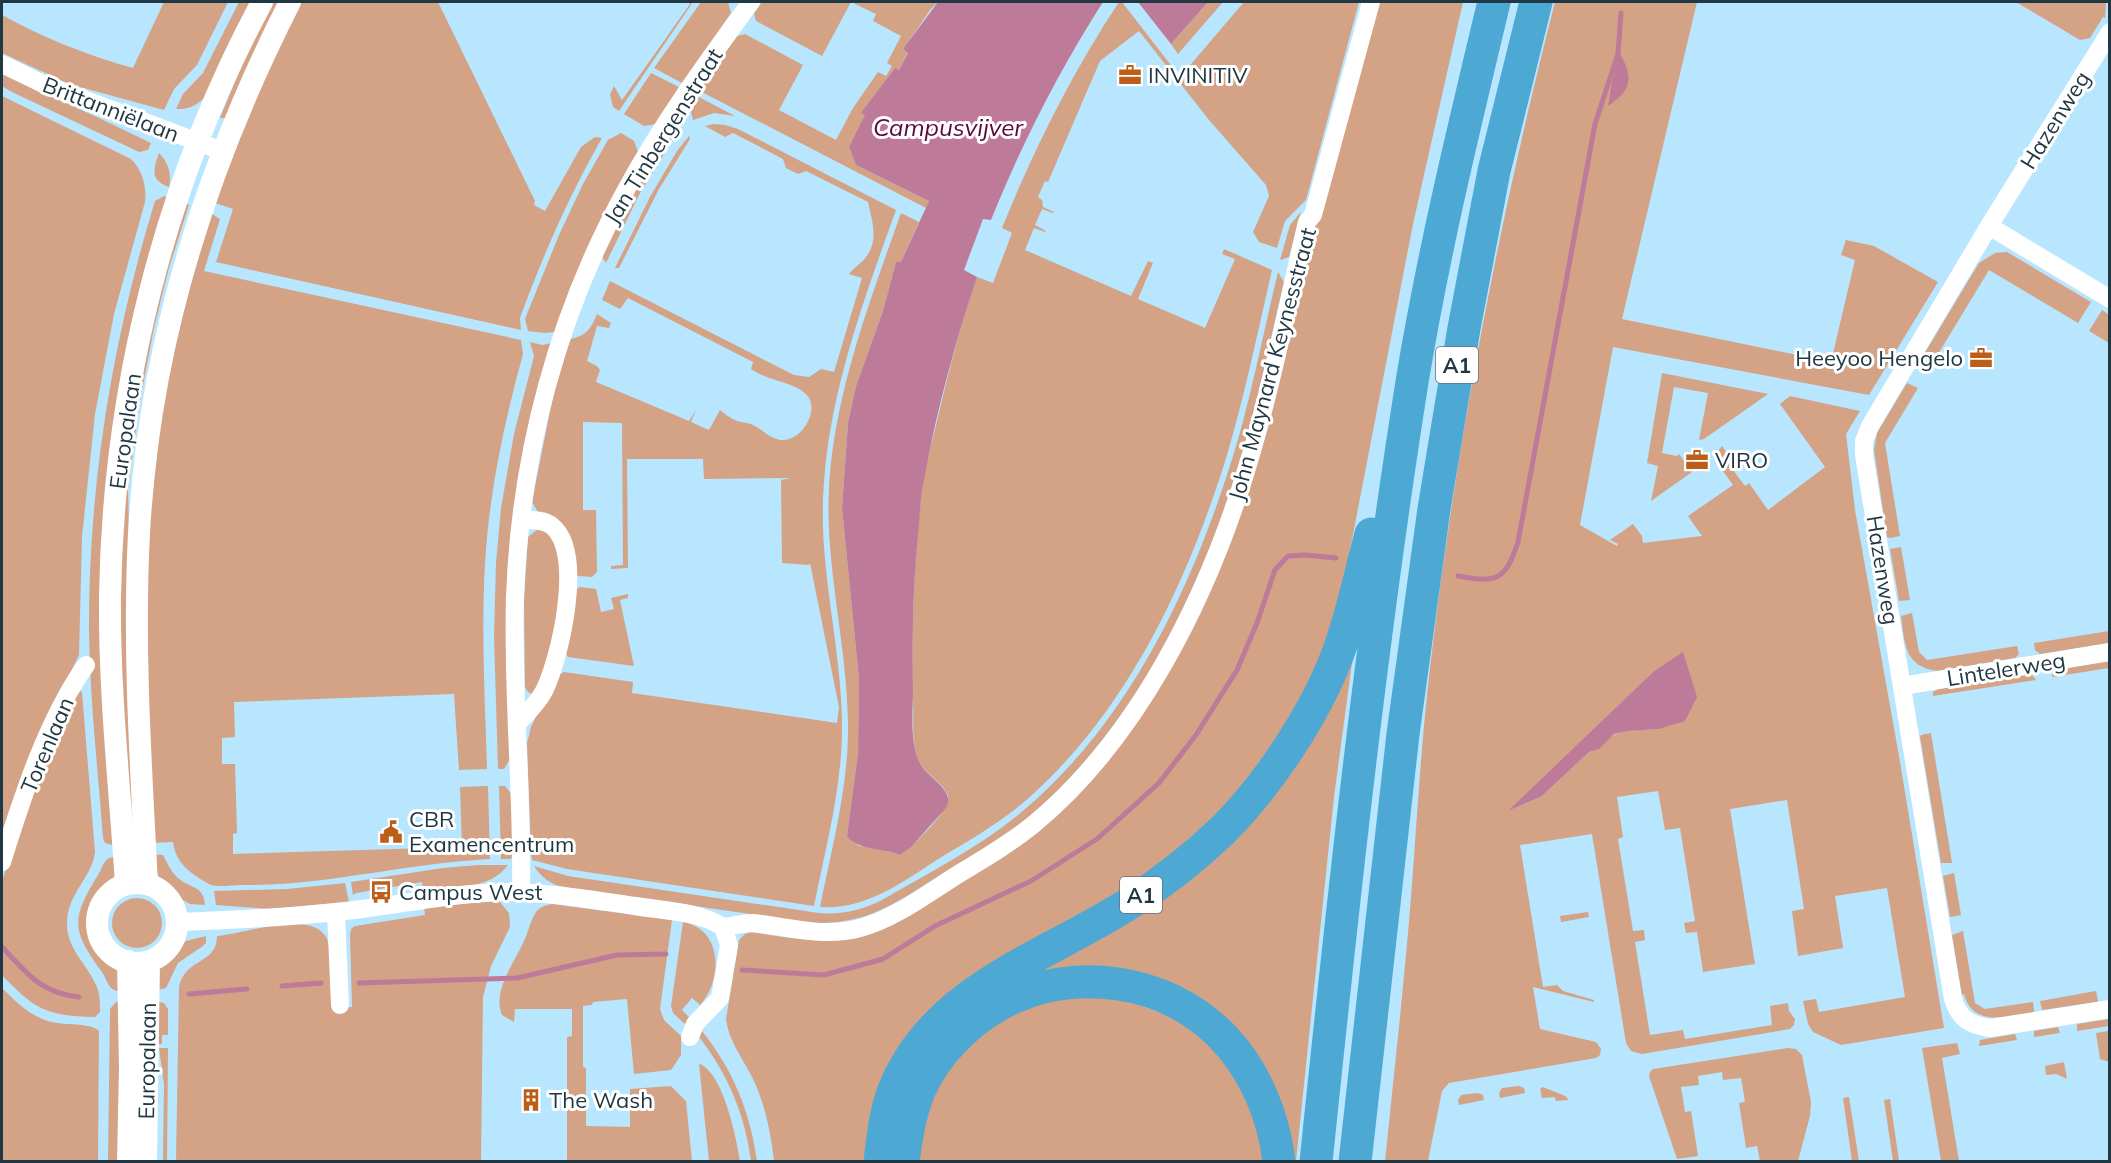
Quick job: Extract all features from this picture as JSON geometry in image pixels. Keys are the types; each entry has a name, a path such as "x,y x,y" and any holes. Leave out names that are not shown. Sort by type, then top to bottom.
{"highway":[{"name":"A1","path":"1316,1161 1353,810 1380,597 1413,380 1443,226 1494,2"},
{"name":"A1","path":"1355,1161 1403,734 1432,520 1464,328 1492,182 1536,2"},
{"name":"A1","path":"880,1161 885,1122 894,1091 913,1052 928,1033 976,990 1130,903 1194,855 1231,820 1273,770 1300,730 1337,656 1413,380"},
{"path":"903,1161 907,1130 920,1091 937,1060 966,1028 987,1011 1019,994 1049,985 1077,981 1105,981 1142,988 1172,1000 1199,1016 1222,1035 1243,1062 1259,1090 1270,1120 1279,1161"}],"street":[{"name":"Europalaan","path":"136,884 112,692 111,567 117,475 128,399 147,304 173,206 197,141 262,2"},
{"name":"Europalaan","path":"136,884 142,803 136,622 139,531 152,414 170,321 201,210 222,151 260,62 290,2"},
{"name":"Jan Tinbergenstraat","path":"521,892 522,846 515,599 521,520 533,446 548,384 564,329 605,230 635,173 708,60 751,2"},
{"name":"John Maynard Keynesstraat","path":"177,922 262,919 336,912 447,895 521,892 709,918 723,927 750,923 819,933 836,932 861,928 887,917 1002,848 1034,824 1076,784 1100,757 1125,723 1183,626 1209,570 1234,506 1257,432 1307,222 1313,215 1371,2"},
{"name":"Hazenweg","path":"2109,32 1989,226 1870,426 1864,441 1864,455 1953,999 1957,1012 1966,1022 1989,1028 2109,1009"},
{"name":"Brittanniëlaan","path":"2,64 43,84 222,151"},
{"path":"1989,226 2109,298"},
{"path":"518,723 539,699 551,675 564,628 568,588 565,550 558,532 545,522 521,520"},
{"name":"Lintelerweg","path":"1902,686 2109,652"},
{"name":"Torenlaan","path":"2,862 43,748 73,683 86,665"},
{"path":"136,884 163,892 175,910 177,922 176,933 171,944 163,953 139,961 112,954 104,946 97,923 98,911 112,891 136,884"},
{"path":"336,912 340,1005"},
{"path":"690,1036 695,1024 720,999 729,945 723,927"},
{"name":"Europalaan","path":"128,1161 130,1067 139,961"},
{"name":"Europalaan","path":"139,961 146,1161"}],"shaded area":[{"path":"164,2 228,2 197,65 174,89 164,110 69,84 2,53 2,15 66,45 133,68"},
{"path":"239,2 256,2 208,94 194,106 176,109 183,94 203,73"},
{"path":"268,2 284,2 226,118 220,118"},
{"path":"295,2 438,2 535,201 534,205 545,211 581,147 595,137 602,138 578,182 547,249 520,318 521,330 216,262 233,209 209,201"},
{"path":"689,2 693,2 619,111 613,107 610,95 614,86 622,100 690,4"},
{"path":"701,2 728,2 731,13 682,83 654,68"},
{"path":"762,2 851,2 822,56 756,21 754,13"},
{"path":"851,2 938,2 903,50 908,52 899,70 895,68 862,113 866,115 849,147 856,165 929,201 926,208 698,90 737,36 745,34 803,65 779,110 836,140 853,108 878,72 886,76 892,66 887,63 901,36 873,21 876,14"},
{"path":"1119,2 1122,2 1180,77 1244,2 1359,2 1306,200 1285,221 1277,248 1259,242 1253,232 1269,196 1266,185 1209,120 1139,31 1100,61 1048,182 1045,181 1038,197 1042,200 1043,207 1054,212 1042,209 1035,225 1046,231 1034,228 1025,250 1131,296 1148,261 1153,263 1138,299 1205,328 1235,259 1222,254 1224,249 1272,270 1240,409 1212,501 1174,593 1152,638 1099,721 1068,759 1012,812 885,892 854,904 820,907 839,816 848,746 847,693 830,547 829,488 838,418 866,314 901,213 919,222 901,262 896,262 883,311 856,386 848,423 842,508 859,679 858,753 847,836 859,846 866,845 900,855 931,827 948,800 944,788 924,769 914,745 913,646 915,564 923,483 951,364 977,277 993,283 1012,233 1002,228 1027,169 1070,84"},
{"path":"1208,2 1223,2 1178,54 1171,44"},
{"path":"1376,2 1463,2 1413,224 1344,581 1322,655 1286,727 1235,794 1212,818 1159,866 1094,909 864,1161 774,1161 770,1131 762,1102 755,1083 730,1036 726,1019 739,940 751,932 821,940 863,936 1041,829 1065,807 1230,542 1253,477 1309,249"},
{"path":"1555,2 1697,2 1622,319 1831,362 1855,260 1841,255 1846,240 1874,246 1938,282 1869,395 1613,347 1580,525 1617,546 1618,544 1610,540 1633,524 1642,536 1643,543 1702,536 1688,516 1733,485 1713,457 1722,446 1737,466 1733,470 1745,486 1749,483 1768,510 1825,467 1780,404 1790,396 1860,411 1846,434 1855,510 1944,1028 1841,1045 1813,1032 1808,1024 1803,1001 1816,999 1819,1012 1905,997 1887,888 1835,896 1843,948 1798,956 1792,911 1804,909 1787,800 1730,809 1755,964 1703,972 1697,932 1686,933 1684,923 1695,921 1680,828 1665,830 1658,791 1617,797 1623,837 1618,839 1633,931 1644,930 1645,940 1635,942 1650,1035 1683,1030 1685,1039 1772,1025 1770,1006 1788,1003 1789,1011 1795,1019 1794,1025 1790,1029 1642,1054 1631,1051 1626,1043 1592,834 1520,845 1543,987 1557,985 1563,991 1594,1000 1594,1002 1533,987 1540,1029 1596,1042 1601,1049 1600,1055 1596,1058 1449,1083 1442,1091 1428,1161 1385,1162 1408,930 1424,725 1441,584 1481,333","holes":["1683,653 1659,729 1626,731 1612,736 1598,748 1589,752 1542,796 1510,810 1654,671"]},
{"path":"2016,2 2106,2 2105,18 2103,17 2090,38 2080,40"},
{"path":"651,73 679,87 656,124 644,126 624,114"},
{"path":"2,74 151,143 148,150 139,152 12,92 2,86"},
{"path":"695,95 735,116 714,113 693,120 689,104"},
{"path":"2,96 131,159 141,173 145,202 114,314 95,414 82,537 79,655 59,696 2,840"},
{"path":"714,124 738,129 896,210 872,277 841,378 828,447 824,482 824,542 841,692 842,745 833,815 814,906 567,869 532,860 531,853 527,743 531,727 556,676 564,672 633,682 632,693 837,723 839,707 810,563 809,565 782,563 781,480 791,478 704,479 703,459 627,459 628,568 611,569 611,566 623,565 622,423 583,422 583,510 596,510 597,572 592,577 578,576 573,571 532,502 553,396 570,339 587,331 597,314 611,323 609,328 597,326 587,361 600,370 596,382 689,421 696,410 691,422 709,430 720,410 733,419 753,425 773,438 789,439 802,430 810,416 810,400 806,394 795,387 751,369 753,362 628,298 620,309 602,300 610,281 794,375 809,377 821,369 834,372 862,278 849,274 866,257 872,244 873,223 868,202 806,171 798,174 786,168 783,159 733,133 725,137 705,126"},
{"path":"679,130 640,193 606,263 602,257 636,189 670,132"},
{"path":"621,133 634,141 638,152 555,332 528,331 525,319 559,235 583,184 608,140"},
{"path":"689,136 690,139 659,189 619,268 615,268 650,197 677,151"},
{"path":"159,153 168,168 169,187 156,178 155,164"},
{"path":"164,196 170,198 122,399 112,845 105,843 103,838 91,685 89,634 93,524 106,415 126,307 155,201"},
{"path":"181,202 189,205 169,268 154,328 139,406 128,489 135,764 129,838 116,668 128,432"},
{"path":"1301,212 1289,257 1280,260 1290,225"},
{"path":"212,214 220,219 204,271 521,340 523,354 498,458 487,537 483,615 487,769 459,770 454,694 234,702 235,737 222,738 222,764 235,764 237,833 233,834 233,854 462,847 460,787 488,786 490,859 459,861 304,882 220,886 209,884 185,868 177,856 173,842 150,843 142,589 169,349"},
{"path":"2007,252 2091,302 2078,323 1989,270 1932,364 1924,359 1923,356 1979,263 1995,253"},
{"path":"1278,272 1284,282 1244,449 1221,520 1202,568 1155,661 1127,706 1062,786 1025,820 900,900 869,915 833,922 812,923 563,887 550,882 537,870 534,866 568,876 819,913 844,912 867,907 882,900 973,847 1008,823 1063,773 1099,731 1130,686 1158,639 1183,590 1223,488 1239,436"},
{"path":"2102,310 2109,315 2109,343 2089,331"},
{"path":"530,342 543,345 551,343 537,392 510,759 504,769 498,769 494,636 496,563 501,508 514,434 534,356"},
{"path":"1662,373 1768,394 1704,439 1699,440 1708,393 1674,387 1662,453 1677,456 1679,454 1692,472 1651,501 1658,466 1647,463"},
{"path":"1907,383 1918,388 1885,443 1900,536 1890,538 1887,537 1874,450 1877,433"},
{"path":"538,529 546,530 557,544 563,589 548,668 532,694 525,687 524,600 528,537"},
{"path":"1901,547 1910,600 1899,601 1890,549"},
{"path":"579,587 596,589 601,612 614,609 611,598 628,594 628,598 620,600 634,666 568,657 564,650 572,594"},
{"path":"1912,613 1919,652 1927,660 2017,646 2019,654 2015,658 1938,671 1927,669 1912,659 1906,645 1901,616"},
{"path":"1356,618 1358,618 1334,797 1296,1161 1287,1161 1281,1125 1262,1075 1253,1059 1227,1026 1196,1002 1168,988 1145,979 1096,971 1047,976 1023,983 986,1001 959,1021 936,1044 917,1071 900,1114 892,1161 886,1162 890,1131 898,1102 906,1083 929,1045 959,1013 993,987 1147,898 1212,846 1265,788 1309,725 1343,655"},
{"path":"2109,631 2109,643 2040,654 2035,650 2034,643"},
{"path":"2109,661 2109,668 2052,677 2055,670"},
{"path":"2031,674 2036,680 1933,696 1933,692 1940,688"},
{"path":"78,690 82,692 95,852 93,862 71,904 67,926 74,950 97,988 100,1012 95,1017 65,1015 43,1009 24,996 2,975 2,881 41,766"},
{"path":"1931,733 1952,863 1941,863 1920,737"},
{"path":"499,786 505,786 512,795 513,852 511,859 501,859"},
{"path":"151,854 163,855 176,876 202,893 205,905 190,904 175,896 156,873"},
{"path":"119,856 115,876 98,897 90,924 97,946 119,973 123,991 114,990 110,986 84,945 78,924 83,903 105,861"},
{"path":"478,865 508,865 491,879 470,886 423,890 422,882 353,895 351,882"},
{"path":"1954,873 1961,915 1950,917 1943,876"},
{"path":"345,883 349,902 269,909 216,905 214,891 287,889"},
{"path":"132,898 142,898 155,905 162,918 162,928 155,941 142,948 132,948 123,944 116,937 112,928 112,918 116,909 123,902"},
{"path":"499,901 509,913 510,927 491,966 483,997 481,1161 176,1162 179,987 187,970 212,952 217,936 295,924 310,926 321,931 328,942 332,1007 352,1007 350,935 351,929 355,926 425,915 424,907"},
{"path":"552,904 672,920 660,1009 664,1020 681,1036 681,1055 671,1070 634,1074 627,999 593,1002 592,1005 583,1006 586,1126 630,1127 630,1089 671,1086 686,1101 692,1161 567,1161 567,1037 572,1036 572,1009 515,1009 514,1022 502,1015 500,1006 505,978 536,912"},
{"path":"1588,912 1589,917 1561,922 1560,916"},
{"path":"683,922 706,934 715,957 713,982 708,995 700,1005 692,998 682,1010 689,1017 685,1024 673,1013 671,1006"},
{"path":"1963,931 1975,1003 1985,1009 2033,1002 2034,1011 2032,1013 2002,1017 1983,1016 1968,1004 1964,994 1962,995 1952,935"},
{"path":"206,936 206,943 203,946 178,963 166,988 154,991 159,966 186,941"},
{"path":"2,988 23,1008 41,1018 54,1022 90,1026 99,1031 98,1161 2,1161"},
{"path":"2096,991 2097,1002 2042,1010 2040,1001"},
{"path":"1104,992 1194,1025 1249,1094 1267,1162 913,1162 929,1094 973,1035 1023,1004"},
{"path":"154,1001 164,1003 168,1009 168,1035 162,1035 162,1044 155,1045"},
{"path":"116,1002 123,1002 123,1161 108,1162 110,1009"},
{"path":"2109,1019 2109,1026 2077,1031 2077,1024"},
{"path":"2058,1027 2060,1033 2034,1037 2034,1031"},
{"path":"702,1031 723,1061 745,1108 757,1161 751,1161 740,1111 727,1080 699,1037"},
{"path":"2108,1031 2109,1062 2100,1059 2096,1033"},
{"path":"2015,1034 2017,1040 1979,1046 1980,1040"},
{"path":"1957,1043 1960,1054 1942,1058 1959,1161 1941,1161 1922,1048"},
{"path":"159,1048 168,1048 167,1161 163,1161 164,1084"},
{"path":"1788,1048 1796,1049 1802,1055 1811,1102 1810,1116 1798,1161 1760,1161 1757,1146 1746,1148 1739,1103 1745,1102 1741,1078 1723,1080 1722,1072 1698,1076 1699,1085 1681,1087 1685,1112 1691,1111 1698,1156 1677,1159 1649,1076 1653,1069"},
{"path":"2064,1062 2067,1079 2056,1074 2046,1075 2045,1066"},
{"path":"699,1064 708,1069 722,1092 736,1138 740,1161 709,1161"},
{"path":"1519,1086 1524,1088 1525,1093 1500,1098 1499,1093 1502,1088"},
{"path":"1543,1087 1569,1100 1556,1101 1555,1097 1542,1098 1540,1089"},
{"path":"1478,1093 1483,1095 1484,1100 1459,1105 1458,1100 1461,1095"},
{"path":"1849,1097 1859,1161 1852,1161 1843,1098"},
{"path":"1890,1099 1899,1161 1893,1161 1884,1100"}],"water":[{"name":"Campusvijver","path":"938,2 1103,2 1042,108 991,220 983,219 964,270 977,277 947,378 929,454 921,502 913,607 913,738 921,765 945,790 948,802 946,808 911,847 900,855 857,844 847,836 858,753 859,679 842,508 848,423 856,386 883,311 896,262 901,262 929,201 856,165 849,147 865,115 861,113 895,68 899,70 908,53 903,49"},
{"path":"1138,2 1208,2 1171,44"},
{"path":"1620,54 1627,70 1628,83 1622,95 1608,106 1612,82"},
{"path":"1683,652 1697,697 1685,721 1659,729 1614,734 1599,749 1589,752 1542,796 1508,811 1654,671"}],"waterway":[{"path":"1458,576 1482,579 1498,576 1509,565 1518,542 1595,124 1618,54 1621,13"},
{"path":"742,970 824,975 883,959 935,926 1031,881 1097,839 1159,783 1196,735 1237,670 1257,623 1275,570 1288,556 1336,558"},
{"path":"2,947 27,973 44,986 66,995 79,997"},
{"path":"359,983 517,978 617,955 666,954"},
{"path":"282,986 321,983"},
{"path":"189,994 247,989"}],"place":[{"name":"INVINITIV","path":"1130,75"},
{"name":"Heeyoo Hengelo","path":"1981,358"},
{"name":"VIRO","path":"1697,460"},
{"name":"CBR Examencentrum","path":"391,832"},
{"name":"Campus West","path":"381,892"},
{"name":"The Wash","path":"531,1100"}]}
